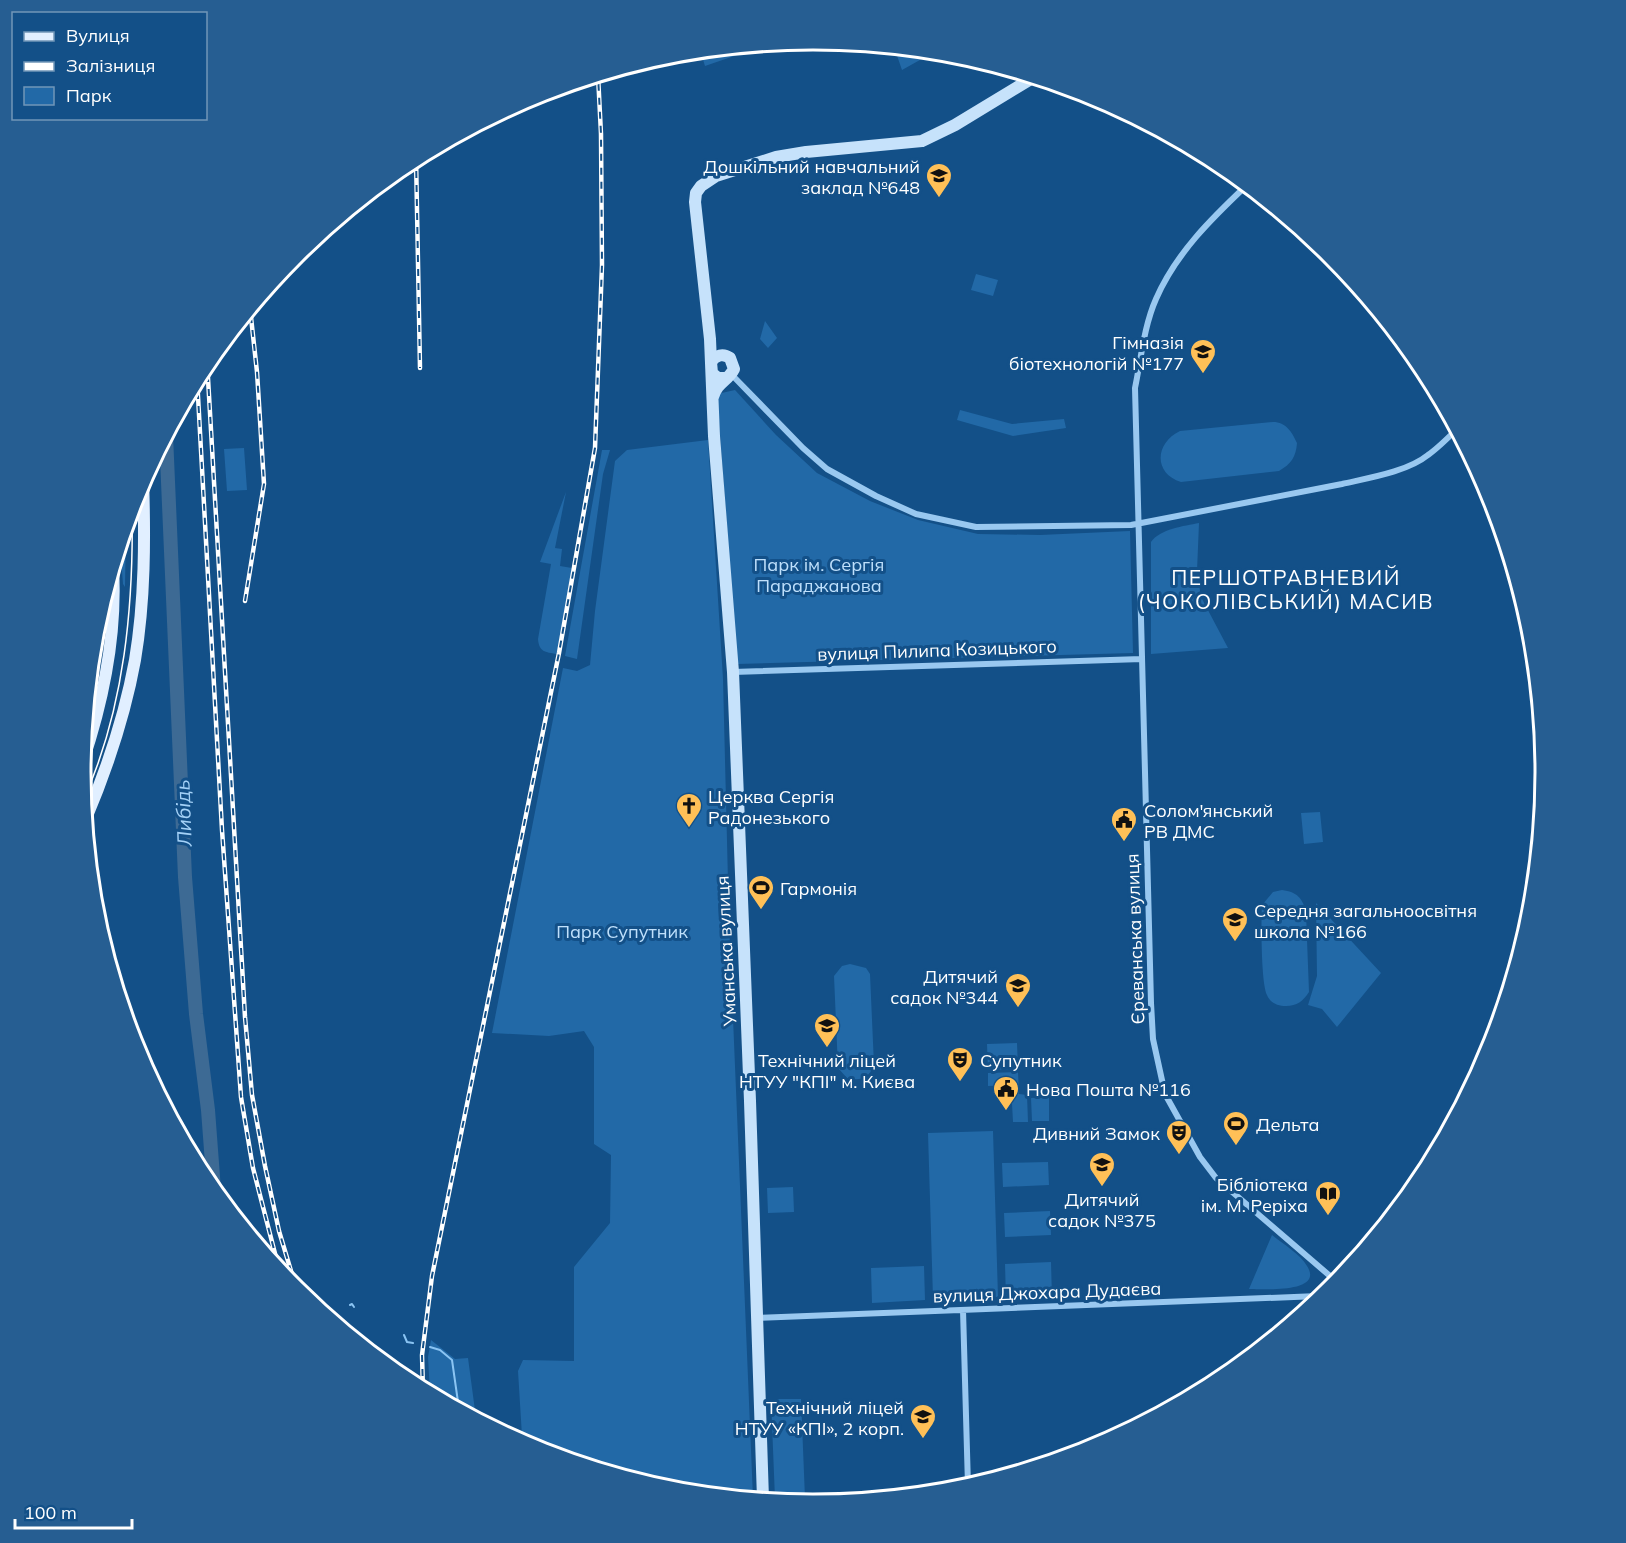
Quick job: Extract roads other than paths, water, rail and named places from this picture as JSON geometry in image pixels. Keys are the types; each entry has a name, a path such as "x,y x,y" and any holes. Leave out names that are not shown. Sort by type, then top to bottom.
{"main road":[{"path":"92,802 111,752 135,660 141,615 144,499"},
{"path":"93,731 105,679 113,623 113,598"}],"street":[{"name":"Уманська вулиця","path":"763,1492 733,672 712,402 710,339 695,202 696,193 701,186 716,176 776,157 922,141 955,125 1026,82"},
{"name":"Єреванська вулиця","path":"1241,191 1199,232 1162,286 1155,301 1134,388 1153,1039 1166,1094 1200,1157 1216,1178 1329,1277"},
{"path":"710,339 723,355 732,361 734,369 715,390 712,402"},
{"path":"723,355 713,359 710,366 714,376 729,376 827,469 876,496 916,514 976,527 1027,528 1139,524 1382,474 1428,456 1451,434"},
{"name":"вулиця Пилипа Козицького","path":"733,672 1142,659"},
{"name":"вулиця Джохара Дудаєва","path":"756,1318 1308,1296"},
{"path":"963,1310 968,1477"}],"waterway":[{"name":"Либідь","path":"167,449 185,877 196,1014 208,1110 213,1172"},
{"path":"350,1305 354,1307"},
{"path":"404,1335 407,1342 413,1343"},
{"path":"430,1347 440,1350 452,1360 458,1400"}],"tram line":[{"path":"91,780 109,729 124,655 131,580 132,531"}],"railway":[{"path":"423,1379 422,1355 432,1276 559,653 595,448 602,265 598,83"},
{"path":"416,168 420,368"},
{"path":"245,601 264,484 251,318"},
{"path":"208,378 245,1017 252,1095 279,1231 291,1270"},
{"path":"198,394 222,830 241,1097 253,1168 275,1253"}],"place":[{"name":"Дошкільний навчальний заклад №648","path":"939,199"},
{"name":"Гімназія біотехнологій №177","path":"1203,375"},
{"name":"Церква Сергія Радонезького","path":"689,829"},
{"name":"Солом'янський РВ ДМС","path":"1124,843"},
{"name":"Гармонія","path":"761,911"},
{"name":"Середня загальноосвітня школа №166","path":"1235,943"},
{"name":"Дитячий садок №344","path":"1018,1009"},
{"name":"Технічний ліцей НТУУ \"КПІ\" м. Києва","path":"827,1049"},
{"name":"Супутник","path":"960,1083"},
{"name":"Нова Пошта №116","path":"1006,1112"},
{"name":"Дельта","path":"1236,1147"},
{"name":"Дивний Замок","path":"1179,1156"},
{"name":"Дитячий садок №375","path":"1102,1188"},
{"name":"Бібліотека ім. М. Реріха","path":"1328,1217"},
{"name":"Технічний ліцей НТУУ «КПІ», 2 корп.","path":"923,1440"}],"district":[{"name":"ПЕРШОТРАВНЕВИЙ (ЧОКОЛІВСЬКИЙ) МАСИВ","path":"1286,589"}],"park label":[{"name":"Парк ім. Сергія Параджанова","path":"819,574"},
{"name":"Парк Супутник","path":"622,931"}]}
